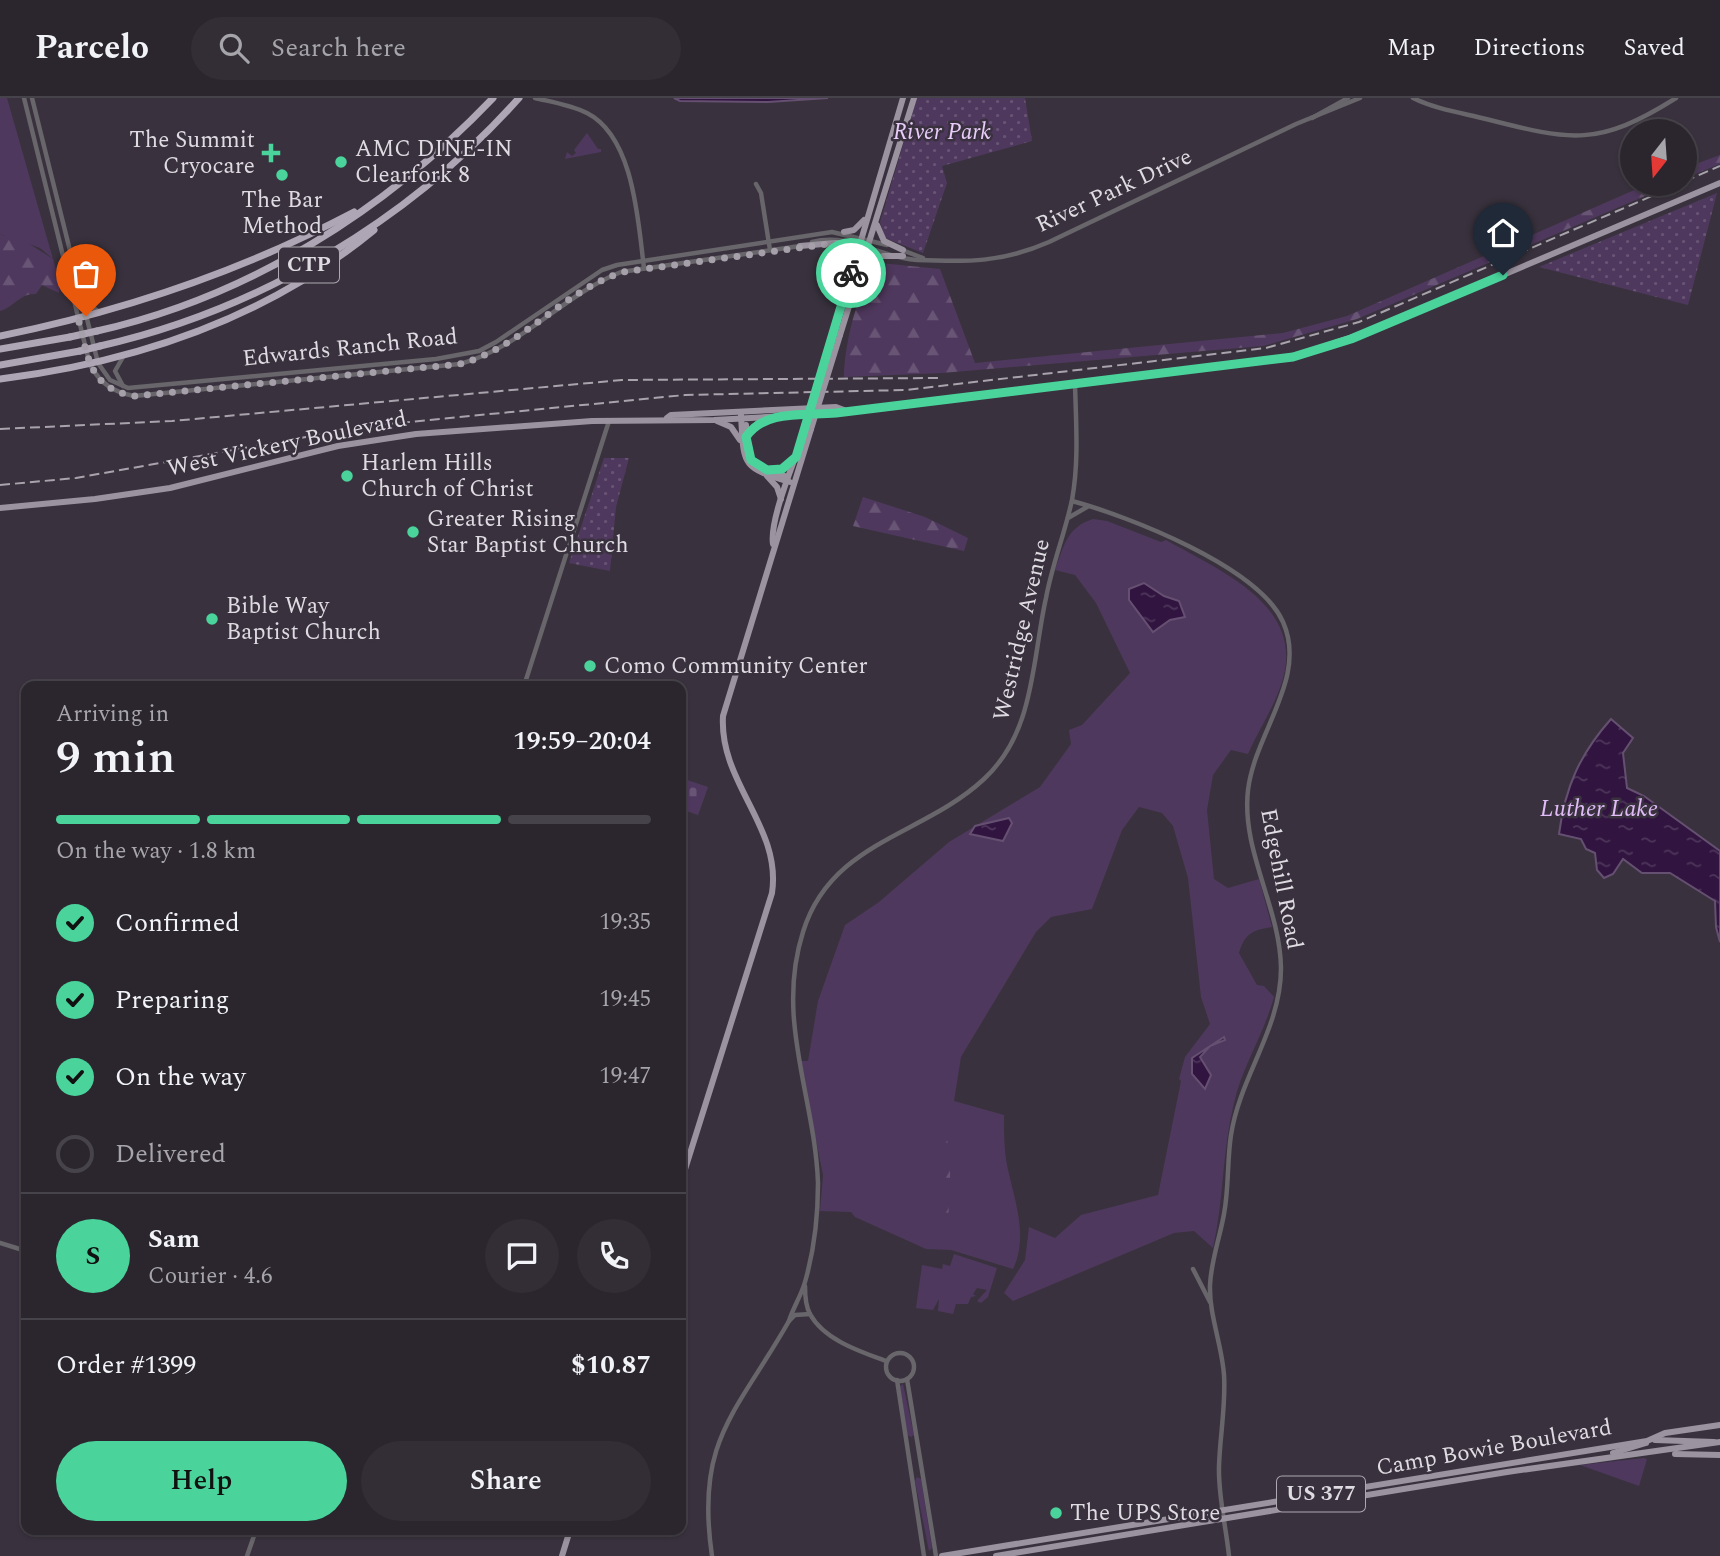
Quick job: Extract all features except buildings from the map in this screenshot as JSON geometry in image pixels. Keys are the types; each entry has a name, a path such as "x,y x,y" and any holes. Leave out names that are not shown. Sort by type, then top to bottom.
{"highway":[{"name":"CTP","path":"0,349 97,331 158,314 230,287 307,246 382,197 465,127 493,98"},
{"name":"CTP","path":"0,365 80,351 184,322 267,287 349,242 424,189 488,131 519,98"},
{"path":"0,379 94,364 200,331 285,291 362,240 424,189"},
{"path":"0,336 163,295 304,237 382,197"}],"main road":[{"path":"853,297 865,242 867,215 903,98"},
{"path":"774,544 772,537 782,501 792,480 837,334 852,269 877,220 914,98"},
{"name":"West Vickery Boulevard","path":"667,418 671,415 788,416 1251,364 1335,345 1720,183"},
{"path":"844,232 854,230 867,215"},
{"path":"877,220 880,238 903,253"},
{"path":"800,246 840,243 851,253 852,269"},
{"path":"837,334 871,260 903,253"},
{"name":"West Vickery Boulevard","path":"0,508 95,499 170,488 301,454 394,437 609,421 667,418 713,420 836,407 844,410"},
{"path":"743,416 751,460 767,473 777,487 782,501"},
{"path":"742,445 743,416"},
{"path":"746,437 758,423 788,416"},
{"path":"713,420 731,428 742,445 749,466 792,480"},
{"path":"686,1166 772,893 774,869 769,846 730,769 722,732 726,704 774,544 778,539 796,457 808,429"},
{"path":"767,473 782,469 796,457"},
{"name":"Camp Bowie Boulevard","path":"996,1556 1308,1505 1467,1475 1505,1464 1647,1441 1665,1433 1720,1425"},
{"path":"1598,1458 1640,1447 1647,1441 1679,1439 1720,1442"},
{"name":"Camp Bowie Boulevard","path":"942,1556 1307,1496 1598,1458 1652,1454 1720,1442"},
{"path":"1555,1455 1573,1463 1577,1456 1608,1447"},
{"path":"1652,1454 1720,1455"},
{"path":"1505,1464 1507,1472"},
{"path":"1307,1496 1308,1505"},
{"path":"562,1556 568,1535"},
{"path":"1010,1554 1011,1548 1031,1543"}],"street":[{"name":"Edwards Ranch Road","path":"24,98 94,364 108,388 134,396 453,365 494,352 596,282 621,272 839,239 865,242"},
{"name":"Edwards Ranch Road","path":"33,98 69,244 81,299 82,317"},
{"path":"535,98 589,114 616,140 627,167 644,268"},
{"name":"River Park Drive","path":"1311,118 1348,98"},
{"name":"River Park Drive","path":"865,242 947,263 984,262 1024,251 1311,118 1360,98"},
{"path":"1413,98 1546,134 1579,136 1628,126 1676,98"},
{"path":"1425,98 1430,104"},
{"path":"756,184 761,193 770,250"},
{"path":"57,227 65,243 69,244"},
{"name":"Edwards Ranch Road","path":"124,386 138,388 479,351 602,270 730,247 844,232 865,242"},
{"path":"710,258 730,247"},
{"path":"63,249 74,270"},
{"path":"577,285 582,292"},
{"path":"81,299 89,307 102,312"},
{"path":"452,356 453,365"},
{"path":"123,357 115,372 124,386"},
{"path":"94,364 110,380 124,386"},
{"name":"Westridge Avenue","path":"712,1556 706,1510 713,1453 734,1408 789,1321 804,1285 815,1231 818,1183 794,1032 794,982 805,923 819,898 849,862 955,802 982,781 1004,755 1027,704 1046,596 1072,501 1077,451 1075,384"},
{"path":"526,681 609,421"},
{"name":"Edgehill Road","path":"1072,501 1091,506 1191,548 1256,589 1279,615 1289,646 1287,682 1258,745 1248,793 1249,830 1277,922 1280,986 1272,1023 1236,1113 1227,1198 1210,1278 1210,1302 1224,1373 1219,1464 1229,1556"},
{"path":"1067,519 1077,510 1091,506"},
{"path":"0,1243 21,1249"},
{"path":"1193,1269 1210,1302"},
{"path":"804,1285 810,1314 845,1344 886,1362"},
{"path":"789,1321 795,1315 810,1314"},
{"path":"886,1362 896,1353 910,1358 914,1369 907,1379 936,1556"},
{"path":"886,1362 888,1374 897,1380 907,1379"},
{"path":"897,1380 923,1556"},
{"path":"247,1556 254,1535"}],"green space":[{"path":"0,98 7,98 53,259 40,248 0,234"},
{"name":"River Park","path":"917,98 1025,98 1032,141 942,166 947,183 923,253 885,238 880,222"},
{"path":"587,133 601,152 565,159 567,152 572,156 576,153 574,150"},
{"path":"1720,155 1720,164 1698,173 1698,163"},
{"path":"1717,193 1688,305 1539,267"},
{"path":"1621,196 1645,196 1357,319 1263,346 942,373 844,377 847,349 859,300 872,272 880,263 940,269 975,363 1283,333 1347,316"},
{"path":"12,233 53,259 60,284 59,293 42,285 36,294 21,298 0,311 0,234 5,236"},
{"path":"604,458 629,458 616,507 610,571 569,563"},
{"path":"863,497 925,517 968,538 964,551 853,526"},
{"path":"1093,519 1107,521 1161,542 1166,540 1208,563 1250,591 1267,608 1280,627 1286,649 1284,675 1277,696 1248,754 1231,750 1213,775 1207,810 1214,879 1228,888 1259,879 1272,927 1251,934 1244,941 1239,953 1257,985 1264,986 1274,997 1234,1103 1213,1248 1194,1231 1174,1233 1013,1301 1004,1293 1025,1260 1029,1227 1055,1238 1081,1215 1158,1195 1185,1057 1210,1024 1201,997 1188,878 1173,826 1162,813 1139,807 1122,830 1092,909 1051,917 1036,932 961,1057 954,1101 1004,1115 1006,1159 1020,1231 1018,1256 1013,1269 951,1250 926,1249 855,1217 851,1212 820,1211 823,1175 800,1061 808,1061 818,1001 845,925 879,902 949,842 1040,787 1071,744 1069,730 1082,725 1130,673 1096,603 1075,575 1055,570 1072,532"},
{"path":"686,780 708,787 698,815 686,811"},
{"path":"941,1124 948,1143 949,1156 948,1220 944,1219 942,1150 937,1129"},
{"path":"954,1254 997,1268 988,1297 981,1303 977,1301 987,1290 977,1288 973,1294 976,1296 971,1297 968,1304 956,1304 953,1314 938,1311 939,1299 933,1310 916,1308 922,1265 942,1269 943,1264 950,1266"},
{"path":"903,1384 914,1435 911,1437 907,1435 900,1386"},
{"path":"1647,1459 1639,1486 1580,1465"},
{"path":"917,1477 921,1479 932,1548 929,1551 915,1481"}],"water":[{"path":"674,98 828,98 768,102 680,101"},
{"path":"1144,583 1164,596 1179,601 1185,617 1170,620 1153,632 1129,600 1129,589"},
{"name":"Luther Lake","path":"1611,719 1633,738 1623,753 1627,788 1644,796 1720,851 1720,942 1716,927 1715,901 1670,873 1642,873 1623,859 1613,874 1604,878 1597,870 1595,853 1586,849 1581,839 1559,834 1565,801 1576,772 1591,745"},
{"path":"1009,818 1012,823 1003,841 970,834 975,826"},
{"path":"1210,1046 1200,1057 1211,1075 1205,1089 1192,1074 1192,1058"}],"railway":[{"path":"1698,175 1720,166"},
{"path":"0,485 76,478 368,426 685,395 906,390 1266,348 1359,322 1652,196"},
{"path":"0,429 172,421 622,380 938,378"}],"way so far":[{"path":"86,316 78,318 90,365 99,380 108,388 134,396 460,364 486,357 596,282 623,272 715,257 840,243 851,253 851,273"}],"place":[{"name":"The Summit Cryocare","path":"271,153"},
{"name":"AMC DINE-IN Clearfork 8","path":"341,162"},
{"name":"The Bar Method","path":"282,175"},
{"name":"Harlem Hills Church of Christ","path":"347,476"},
{"name":"Greater Rising Star Baptist Church","path":"413,532"},
{"name":"Bible Way Baptist Church","path":"212,619"},
{"name":"Como Community Center","path":"590,666"},
{"name":"The UPS Store","path":"1056,1513"}],"route":[{"path":"851,273 822,376 811,411 806,428 796,457 787,466 776,471 756,466 748,452 746,437 758,423 770,418 788,416 799,416 818,415 836,413 1293,357 1351,339 1503,275"}]}
